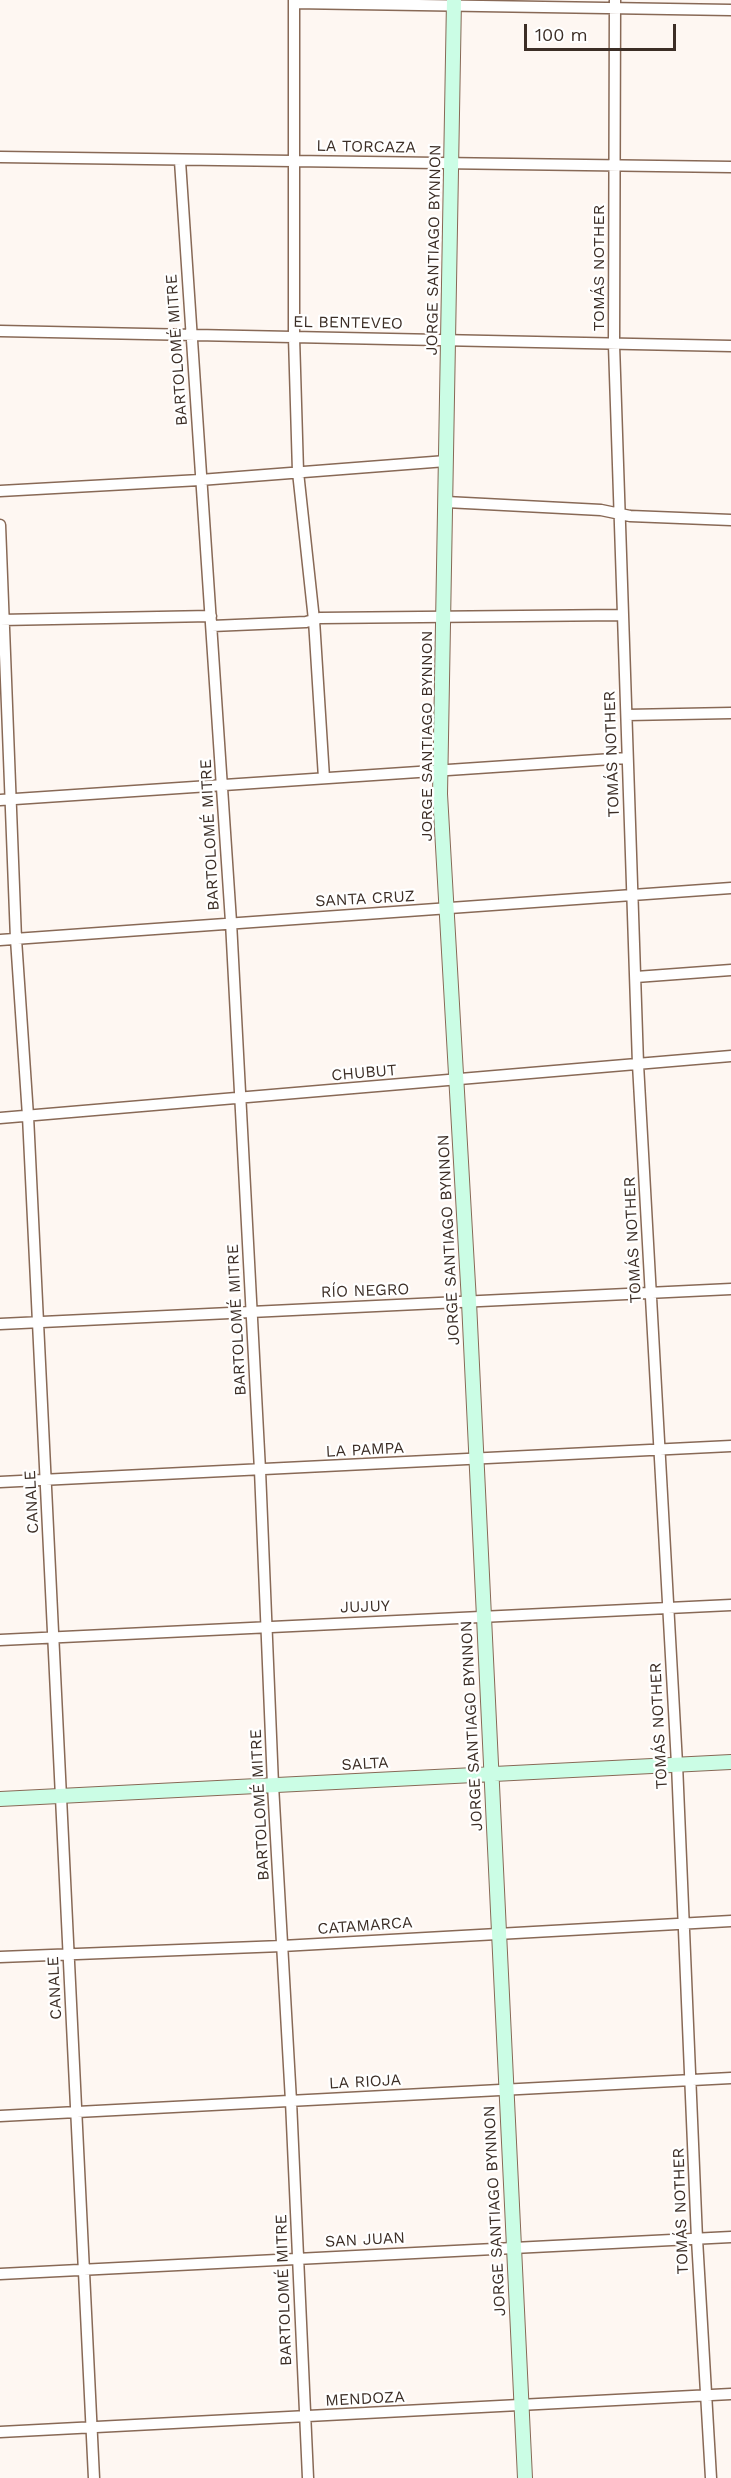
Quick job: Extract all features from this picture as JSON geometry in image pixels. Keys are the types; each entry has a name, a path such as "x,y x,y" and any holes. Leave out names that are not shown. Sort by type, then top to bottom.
{"street":[{"path":"324,778 314,620 298,472 294,337 294,2 615,4 731,10"},
{"name":"JORGE SANTIAGO BYNNON","path":"454,3 440,770 469,1302 525,2478"},
{"name":"TOMÁS NOTHER","path":"615,4 614,345 638,1064 677,1764 697,2239 711,2478"},
{"name":"LA TORCAZA","path":"0,157 731,167"},
{"name":"BARTOLOMÉ MITRE","path":"180,161 231,922 260,1470 273,1785 291,2101 308,2478"},
{"name":"EL BENTEVEO","path":"0,331 731,346"},
{"path":"0,491 200,480 446,461"},
{"path":"446,502 601,510 630,516 731,520"},
{"name":"CANALE","path":"0,525 2,620 13,799 16,939 28,1116 94,2478"},
{"path":"2,620 306,622 444,616 622,615"},
{"path":"627,715 731,713"},
{"path":"0,800 627,758"},
{"name":"SANTA CRUZ","path":"0,940 731,888"},
{"path":"636,977 731,970"},
{"name":"CHUBUT","path":"0,1119 731,1056"},
{"name":"RÍO NEGRO","path":"0,1324 731,1289"},
{"name":"LA PAMPA","path":"0,1482 731,1446"},
{"name":"JUJUY","path":"0,1640 731,1605"},
{"name":"SALTA","path":"0,1799 731,1762"},
{"name":"CATAMARCA","path":"0,1957 282,1946 498,1932 731,1921"},
{"name":"LA RIOJA","path":"0,2116 731,2078"},
{"name":"SAN JUAN","path":"0,2274 731,2237"},
{"name":"MENDOZA","path":"0,2432 731,2394"}]}
